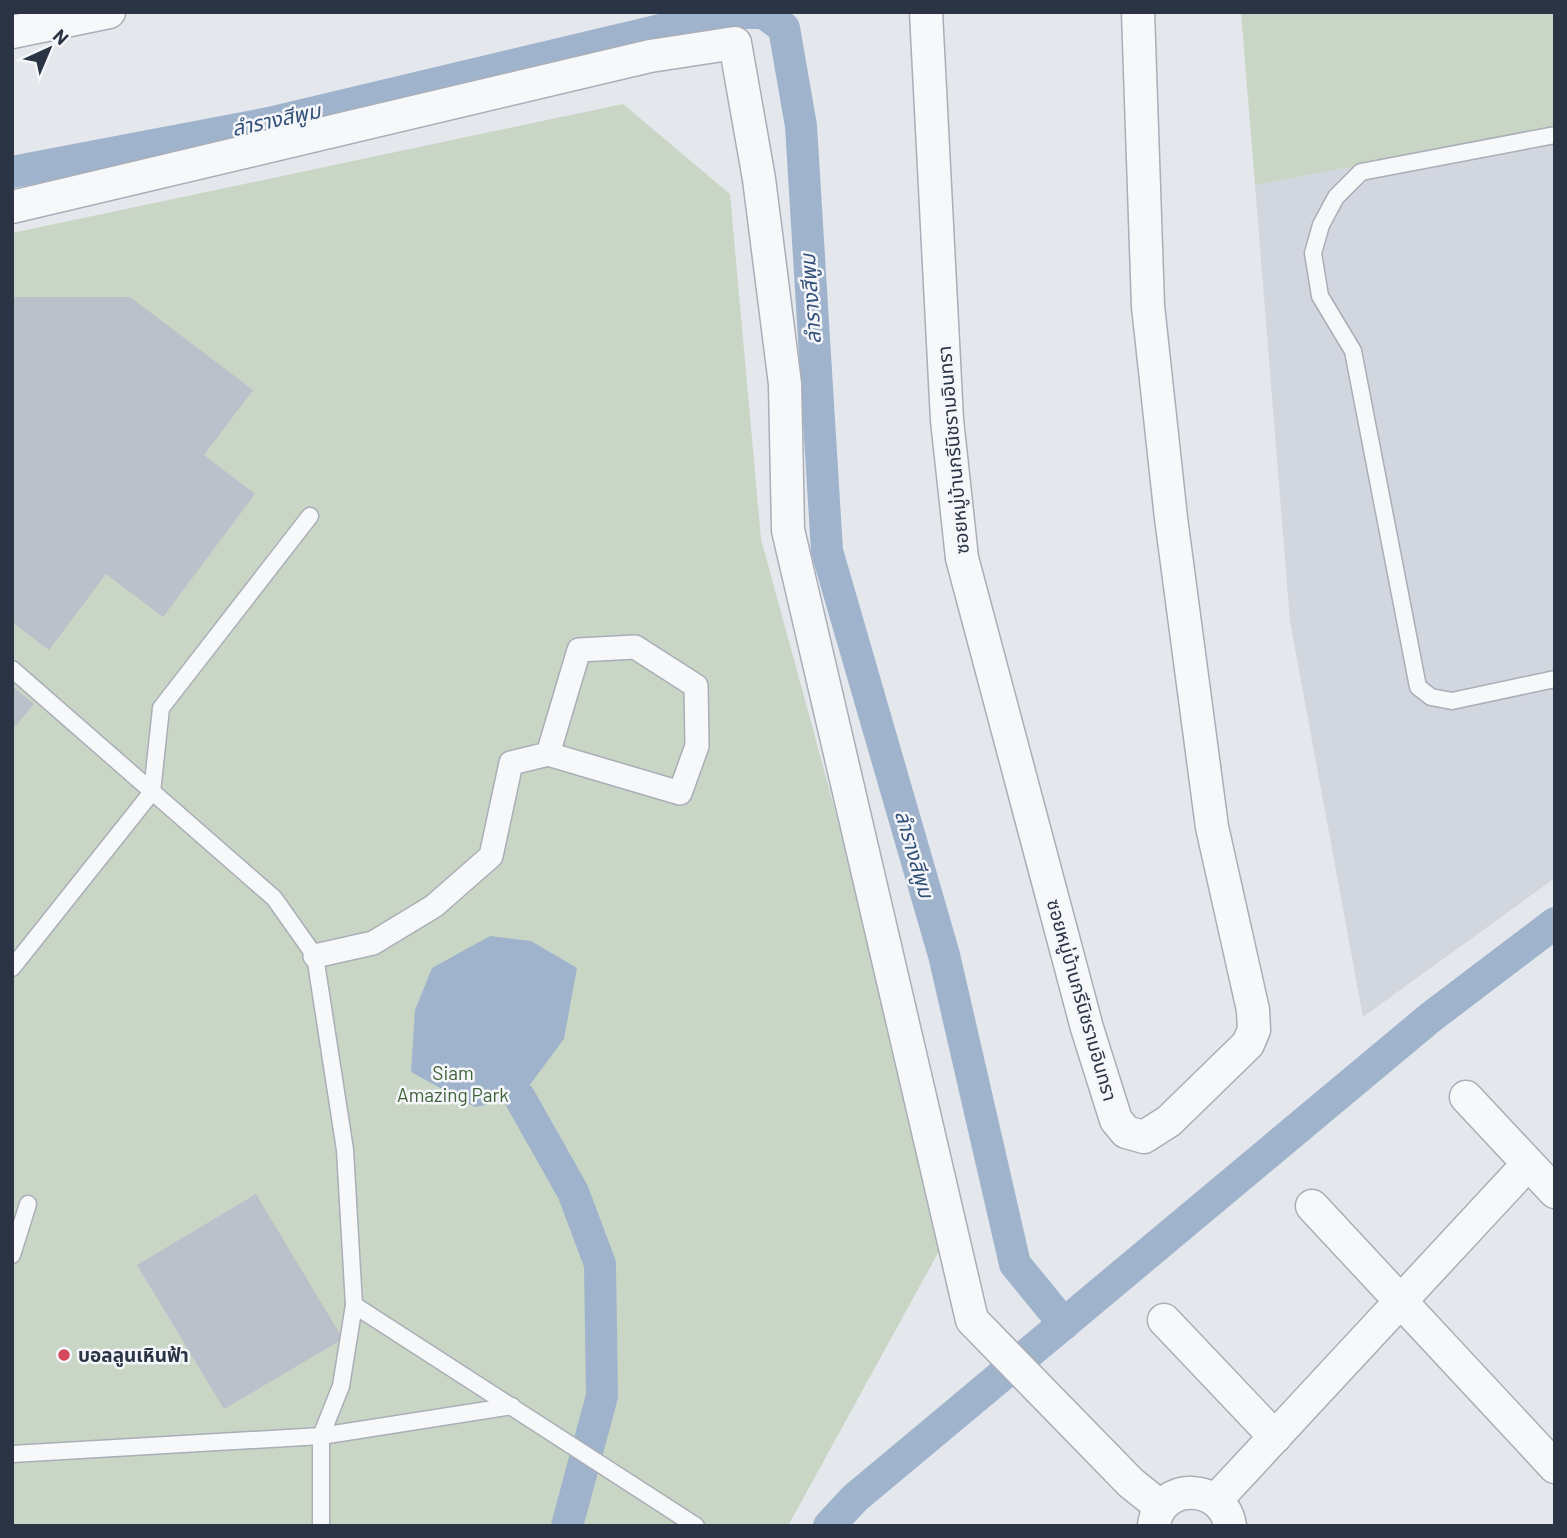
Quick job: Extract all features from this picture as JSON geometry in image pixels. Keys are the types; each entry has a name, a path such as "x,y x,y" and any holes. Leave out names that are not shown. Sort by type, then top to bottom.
{"street":[{"path":"12,32 109,12"},
{"name":"ซอยหมู่บ้านกรีนิชรามอินทรา","path":"926,12 947,420 962,558 1084,1015 1116,1120 1126,1132 1144,1137 1179,1111 1248,1044 1254,1030 1253,1010 1212,827 1171,518 1147,306 1138,12"},
{"path":"12,208 649,55 735,43 759,179 785,384 788,530 972,1320 1131,1483 1158,1517 1181,1493 1206,1494 1223,1513 1275,1437 1399,1300 1528,1164"},
{"path":"315,956 373,943 434,906 491,856 511,762 548,754 680,793 697,746 696,686 635,647 579,650 548,754"},
{"path":"1466,1097 1555,1192"},
{"path":"1312,1206 1555,1467"},
{"path":"1164,1320 1275,1437"}],"lane":[{"path":"1555,135 1361,172 1336,197 1321,225 1313,253 1320,296 1353,351 1418,687 1431,697 1452,701 1555,679"},
{"path":"12,968 152,792 161,708 310,516"},
{"path":"12,669 274,898 315,956 345,1150 354,1305 341,1385 321,1436 321,1526"},
{"path":"12,1255 28,1204"},
{"path":"354,1305 696,1526"},
{"path":"12,1454 321,1436 512,1406"}],"shaded area":[{"path":"1555,129 1555,878 1363,1017 1290,621 1255,185"}],"green space":[{"path":"1241,12 1555,12 1555,129 1255,185"},
{"name":"Siam Amazing Park","path":"623,104 730,194 761,539 950,1231 788,1526 12,1526 12,233"}],"water":[{"path":"490,936 531,941 577,968 564,1039 520,1098 475,1107 411,1072 415,1010 432,968"}],"building":[{"path":"12,297 130,297 253,390 204,455 255,494 163,617 106,574 49,650 12,622"},
{"path":"12,686 34,704 12,730"},
{"path":"256,1194 343,1339 224,1409 137,1265"}],"waterway":[{"name":"ลำรางสีพูม","path":"12,172 269,123 732,13 764,13 784,28 801,126 827,551 944,955 1015,1264 1064,1324"},
{"path":"829,1526 855,1498 1431,1017 1555,923"},
{"path":"520,1098 573,1192 600,1264 602,1396 567,1526"}],"place":[{"name":"บอลลูนเหินฟ้า","path":"64,1355"}]}
